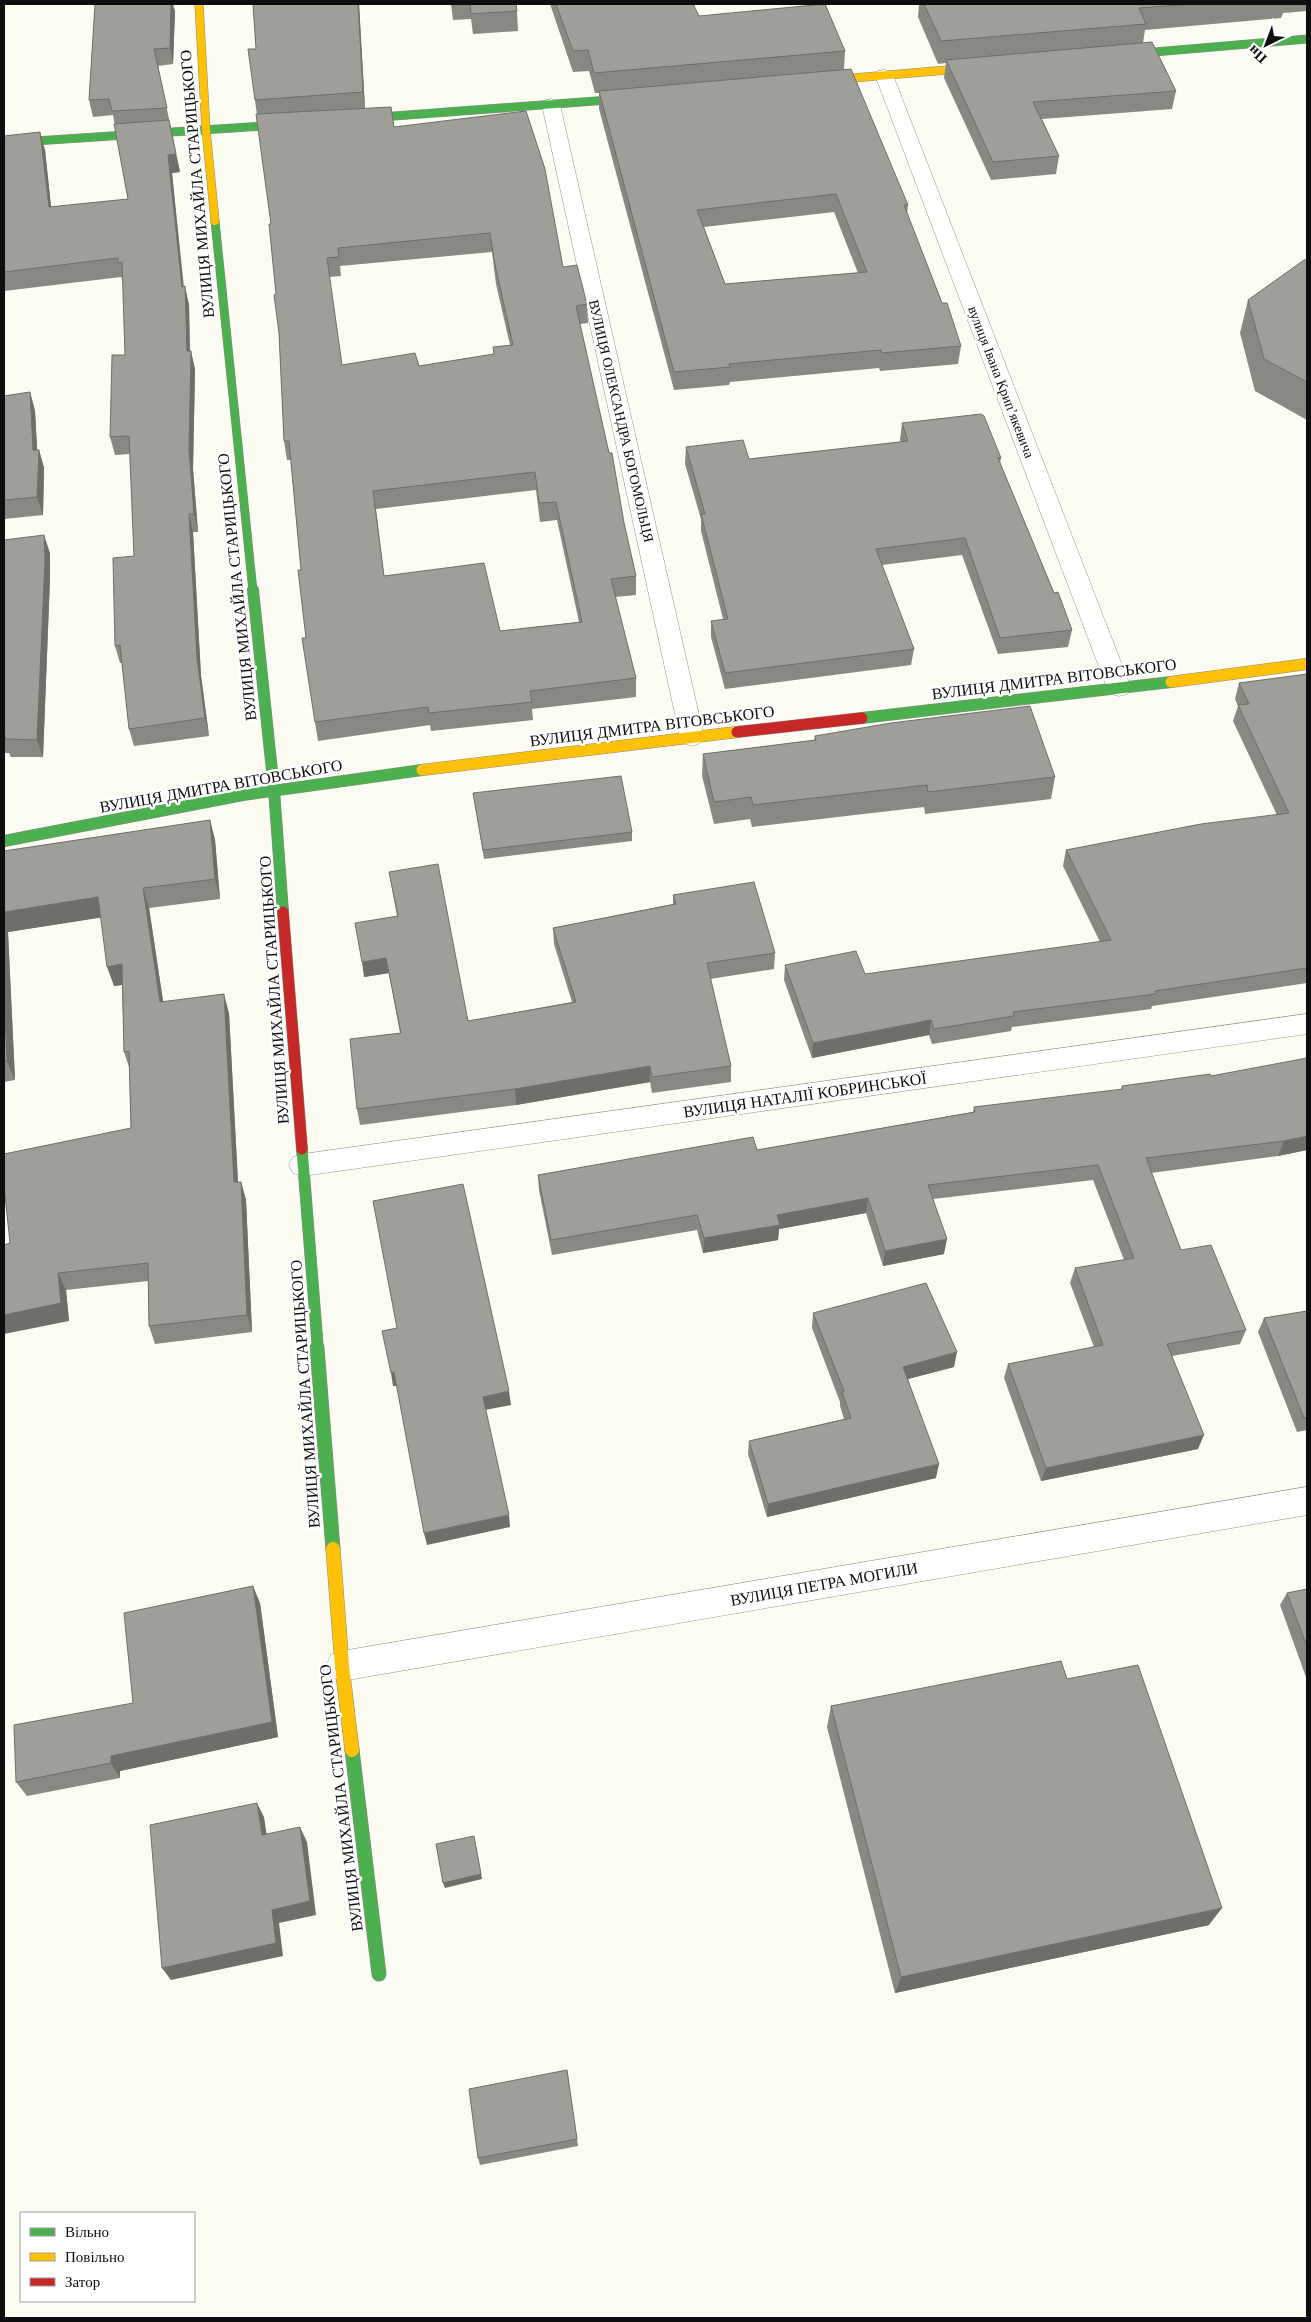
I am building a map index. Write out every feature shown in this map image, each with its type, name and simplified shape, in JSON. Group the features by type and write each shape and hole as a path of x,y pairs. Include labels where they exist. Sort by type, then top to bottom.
{"street":[{"name":"ВУЛИЦЯ МИХАЙЛА СТАРИЦЬКОГО","path":"199,4 206,130 274,790 342,1666 379,1974"},
{"path":"1110,56 1307,39"},
{"path":"805,82 992,66"},
{"name":"вулиця Івана Крипʼякевича","path":"884,75 1119,688"},
{"path":"344,120 649,96"},
{"name":"ВУЛИЦЯ ОЛЕКСАНДРА БОГОМОЛЬЦЯ","path":"551,105 692,737"},
{"path":"4,143 304,123"},
{"name":"ВУЛИЦЯ ДМИТРА ВІТОВСЬКОГО","path":"4,841 274,790 692,737 1119,688 1307,664"},
{"name":"ВУЛИЦЯ НАТАЛІЇ КОБРИНСЬКОЇ","path":"304,1165 1307,1024"},
{"name":"ВУЛИЦЯ ПЕТРА МОГИЛИ","path":"342,1666 1307,1501"}],"building":[{"path":"95,4 171,4 170,48 154,49 167,108 112,111 109,99 89,100"},
{"path":"253,4 358,4 363,92 255,100 248,49 256,49"},
{"path":"470,4 516,4 517,11 471,14"},
{"path":"556,4 693,4 699,16 825,4 845,51 594,73 588,50 573,51"},
{"path":"924,4 1193,4 1139,8 1146,24 941,41"},
{"path":"1152,42 1176,91 1033,102 1059,156 993,162 946,60"},
{"path":"851,69 908,205 904,205 942,303 947,303 961,346 882,353 881,350 729,364 730,367 674,372 599,91","holes":["836,194 867,272 725,284 697,210"]},
{"path":"391,107 394,127 526,111 545,169 563,267 577,265 587,304 576,306 609,453 612,453 624,523 636,576 611,579 636,678 530,691 532,702 429,713 428,707 315,722 302,638 306,638 298,570 301,570 289,441 284,441 279,333 274,295 276,294 269,224 271,224 256,114","holes":["490,233 495,265 513,345 493,347 494,354 419,366 415,353 342,365 327,258 339,257 338,248","535,472 539,503 556,502 582,622 500,631 484,563 384,576 373,491"]},
{"path":"169,120 176,154 168,155 182,287 185,286 187,351 191,351 189,450 194,514 189,514 197,658 205,718 129,729 120,645 115,646 113,558 134,556 129,436 110,437 112,355 125,355 122,262 118,263 118,258 4,272 4,136 40,132 49,207 128,199 114,124"},
{"path":"1304,260 1307,260 1307,382 1264,359 1248,300"},
{"path":"30,392 33,450 39,450 37,497 4,500 4,396"},
{"path":"981,414 984,416 1001,458 998,458 1054,593 1058,592 1072,630 1000,638 965,538 876,549 914,649 725,673 711,621 728,619 701,514 705,514 686,447 743,440 749,459 908,441 902,423"},
{"path":"44,535 45,560 37,740 5,739 4,540"},
{"path":"1307,674 1307,968 1155,991 1156,994 1013,1012 1014,1016 934,1029 931,1020 813,1043 785,965 856,951 865,974 1111,940 1066,850 1201,824 1289,813 1238,705 1249,704 1239,683"},
{"path":"1030,706 1055,777 928,792 927,785 753,805 751,797 714,802 703,754 816,740 815,736 891,723"},
{"path":"621,776 632,832 483,850 473,793"},
{"path":"210,820 215,879 143,888 160,1002 224,994 234,1182 241,1182 247,1315 149,1326 148,1263 58,1273 61,1303 4,1315 4,1245 10,1243 4,1186 4,1154 131,1128 129,1051 124,1052 122,964 107,967 98,897 4,912 4,851"},
{"path":"438,864 468,1021 576,1002 553,928 676,904 673,895 754,882 775,953 707,963 731,1066 652,1077 650,1066 515,1089 357,1109 350,1039 401,1033 386,958 362,962 355,923 398,916 389,872"},
{"path":"4,992 7,1061 4,1061"},
{"path":"1307,1058 1307,1136 1284,1141 1146,1158 1181,1250 1211,1245 1246,1330 1167,1344 1204,1435 1046,1468 1008,1364 1103,1345 1075,1268 1134,1258 1098,1165 928,1185 947,1239 885,1251 868,1198 777,1215 780,1225 704,1238 697,1215 551,1240 538,1175 753,1137 757,1150 975,1112 974,1107 1123,1089 1122,1086 1210,1074 1211,1076"},
{"path":"463,1184 509,1391 483,1397 509,1515 424,1533 394,1372 391,1373 382,1331 397,1328 373,1201"},
{"path":"926,1283 957,1352 903,1367 939,1464 768,1504 749,1441 851,1418 842,1392 844,1391 813,1313"},
{"path":"1307,1311 1307,1418 1304,1418 1264,1318"},
{"path":"253,1586 272,1722 111,1756 111,1763 16,1782 14,1725 133,1703 124,1613"},
{"path":"1307,1589 1307,1647 1287,1593"},
{"path":"1061,1661 1067,1679 1138,1665 1222,1908 901,1977 831,1706"},
{"path":"257,1803 262,1835 300,1827 310,1901 272,1910 276,1943 162,1968 150,1825"},
{"path":"474,1836 481,1874 443,1883 436,1844"},
{"path":"567,2070 577,2139 478,2158 469,2089"}],"traffic: fast":[{"path":"1119,55 1307,39"},
{"path":"354,119 636,98"},
{"path":"4,143 294,124"},
{"path":"215,221 274,790 283,912"},
{"path":"862,718 1171,682"},
{"path":"4,841 243,795 422,770"},
{"path":"302,1149 333,1549"},
{"path":"352,1750 379,1974"}],"traffic: slow":[{"path":"199,4 206,130 215,221"},
{"path":"818,81 982,67"},
{"path":"1171,682 1307,664"},
{"path":"422,770 737,732"},
{"path":"333,1549 342,1666 352,1750"}],"traffic: jam":[{"path":"737,732 862,718"},
{"path":"283,912 302,1149"}]}
